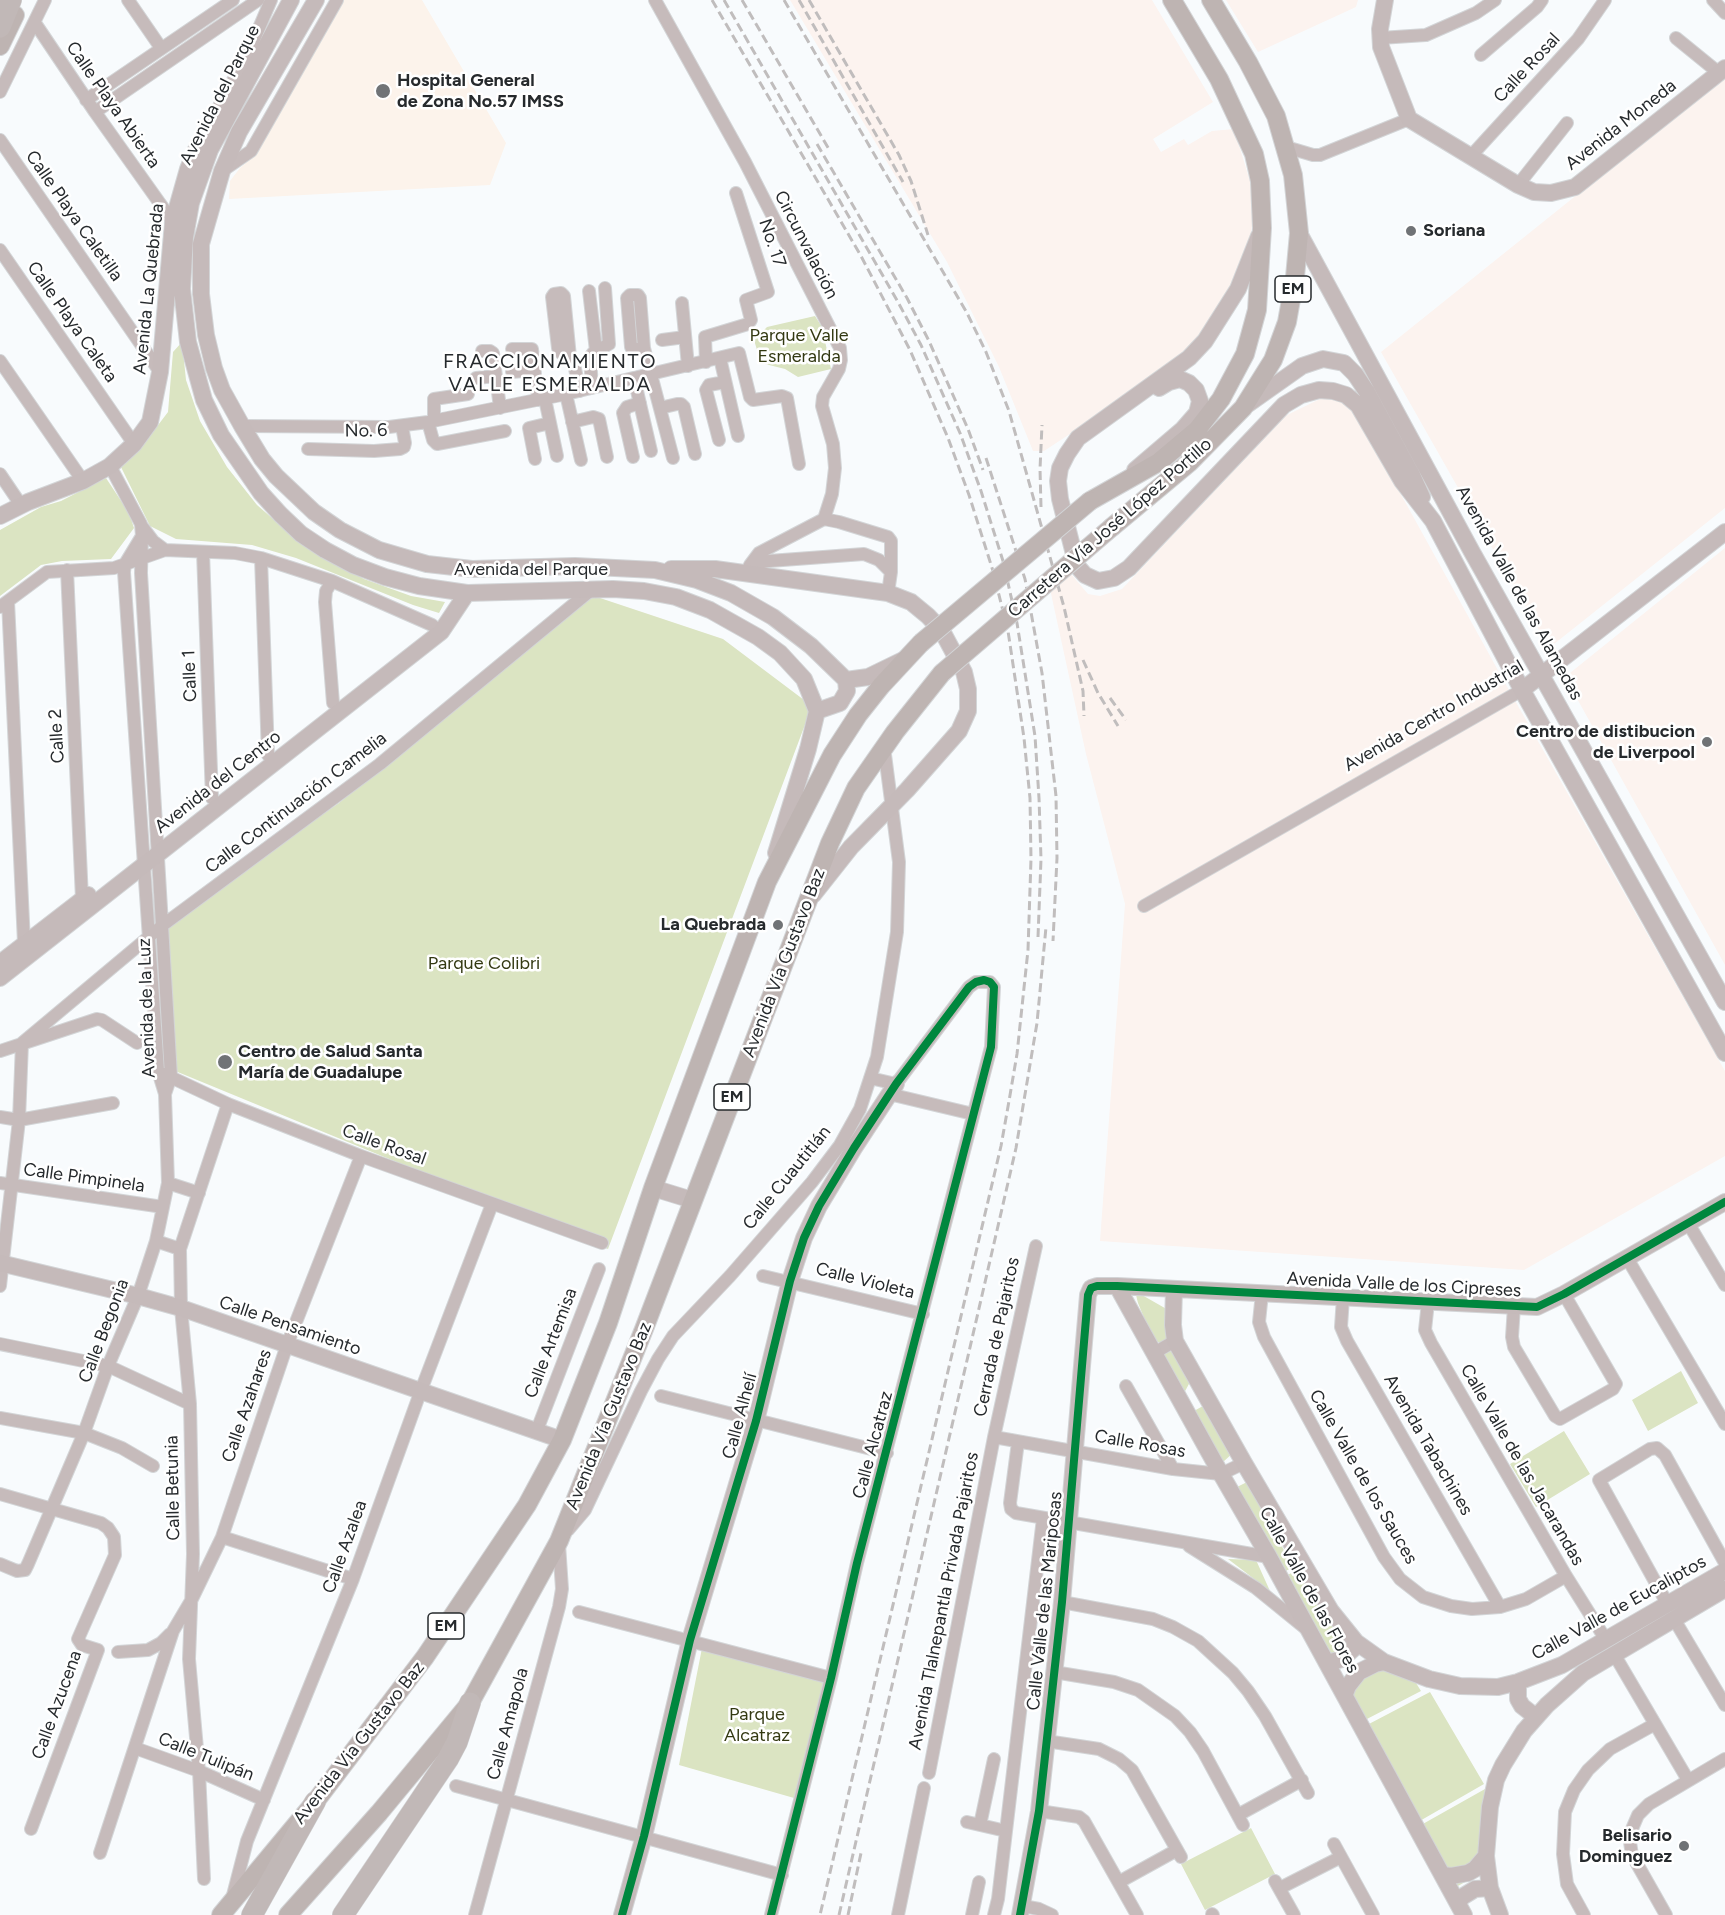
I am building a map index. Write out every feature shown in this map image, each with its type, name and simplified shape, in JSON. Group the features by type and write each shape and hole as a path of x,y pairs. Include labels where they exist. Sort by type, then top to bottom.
{"highway":[{"path":"0,27 11,0"},
{"path":"343,1915 448,1759 457,1742 470,1703"},
{"path":"252,1915 315,1802"}],"main road":[{"path":"0,46 21,0"},
{"name":"Carretera Vía José López Portillo","path":"942,673 1190,462 1243,408 1273,360 1287,322 1295,277 1299,233 1294,184 1276,116 1248,62 1211,0"},
{"name":"Carretera Vía José López Portillo","path":"921,643 1090,501 1159,462 1197,430 1221,399 1245,354 1257,310 1262,228 1260,181 1254,154 1179,2"},
{"name":"Avenida Vía Gustavo Baz","path":"562,1440 608,1323 653,1188 767,882 832,755 858,715 921,643"},
{"name":"Avenida Vía Gustavo Baz","path":"559,1541 644,1329 830,843 856,788 884,747 942,673"},
{"name":"Avenida Via Gustavo Baz","path":"226,1909 315,1802 425,1657 527,1505 562,1440"},
{"name":"EM","path":"288,1915 379,1813 470,1703 559,1541"}],"street":[{"path":"0,92 45,0"},
{"path":"128,0 161,48"},
{"path":"86,100 233,0"},
{"path":"95,112 258,0"},
{"name":"Avenida La Quebrada","path":"0,516 21,505 83,481 110,466 134,444 150,422 160,372 173,222 188,169 204,147 271,0"},
{"name":"Avenida del Parque","path":"291,0 204,147 185,237 182,289 188,342 195,373 204,400 221,435 261,493 301,534 325,550 353,565 419,586 468,594 591,590 644,591 676,597 710,610 758,637 780,653 804,680 817,711"},
{"name":"Avenida del Parque","path":"316,0 239,132 222,171 201,244 201,294 206,335 214,368 222,390 262,459 299,498 340,530 379,550 427,564 472,569 575,566 655,570 697,580 731,593 773,617 805,641 846,680"},
{"name":"Avenida del Parque","path":"222,171 252,151 337,0"},
{"name":"Circunvalación","path":"655,0 745,162 840,348 842,360 823,397 822,406 833,444 835,468 832,494 824,519"},
{"path":"1286,147 1320,156 1409,119 1381,47 1384,0"},
{"path":"1380,38 1426,34 1476,13 1495,0"},
{"path":"1481,55 1537,7 1542,0"},
{"name":"Calle Rosal","path":"1471,156 1578,39 1605,0"},
{"path":"1713,0 1725,13"},
{"name":"Calle Playa Abierta","path":"34,23 86,100 185,237"},
{"path":"1676,38 1722,71"},
{"name":"Avenida Moneda","path":"1409,119 1518,185 1534,192 1551,193 1575,187 1722,71"},
{"path":"1518,185 1567,123"},
{"name":"Calle Playa Caletilla","path":"0,141 160,372"},
{"name":"No. 17","path":"706,362 705,337 748,324 751,320 746,300 768,292 736,193"},
{"path":"1262,228 1238,289 1205,341 1189,358 1078,438 1067,454 1060,468 1058,481 1060,499 1077,566 1085,575 1098,581 1114,578 1129,568 1284,405 1301,394 1318,390 1346,395 1358,405 1402,481 1433,521 1472,552"},
{"name":"Avenida Valle de las Alamedas","path":"1299,233 1472,552 1725,1002"},
{"name":"Calle Playa Caleta","path":"0,250 134,444"},
{"path":"586,390 590,357 609,344 605,288"},
{"path":"590,291 596,351"},
{"path":"682,303 688,366"},
{"path":"662,340 685,338"},
{"path":"644,348 674,458"},
{"path":"512,349 532,349 557,456"},
{"path":"482,351 493,353 500,408"},
{"path":"242,426 402,426 431,422 586,390 739,353 750,397 753,400 782,396 787,398 800,465"},
{"path":"570,357 586,390"},
{"path":"720,358 738,436"},
{"path":"1243,408 1302,366 1323,359 1344,363 1355,374 1412,475 1433,521 1522,690 1725,1053"},
{"path":"0,361 83,481"},
{"path":"512,372 536,370"},
{"path":"476,378 496,376"},
{"path":"634,378 651,451"},
{"path":"1118,408 1133,405 1169,382 1180,379 1189,383 1196,390 1200,401 1197,413 1183,429 1119,483"},
{"path":"719,440 706,390 709,385 725,382"},
{"path":"468,394 434,399 431,422 433,440 437,444 505,431"},
{"path":"566,394 581,460"},
{"path":"633,457 623,413 627,407 640,403"},
{"path":"660,408 677,404 684,407 696,454"},
{"path":"572,422 593,417 599,419 607,457"},
{"path":"535,459 529,428 550,423"},
{"name":"No. 6","path":"308,449 374,451 400,449 405,443 402,426"},
{"name":"Avenida de la Luz","path":"110,466 142,530 150,937 158,1071 165,1094"},
{"path":"0,474 21,505"},
{"path":"748,569 759,553 824,519 888,537 893,546 888,593"},
{"path":"125,564 142,530 165,550"},
{"name":"Avenida Centro Industrial","path":"1144,906 1522,690 1725,532"},
{"path":"24,943 4,604 46,572 105,569 165,550 235,553 261,558 332,581 437,629"},
{"name":"Calle 1","path":"203,552 212,798"},
{"path":"748,569 769,561 864,554 879,560 891,572"},
{"path":"261,558 268,755"},
{"name":"Avenida de la Luz","path":"125,564 150,855 163,925 171,1076 165,1094"},
{"path":"655,570 699,567 748,569 888,593 911,603 928,616 942,631 964,672 968,690 968,711 959,731 907,790 851,847 809,900"},
{"name":"Calle 2","path":"67,570 82,899"},
{"path":"332,581 326,591 325,602 333,703"},
{"name":"Calle Continuación Camelia","path":"22,1043 163,925 380,764 591,590"},
{"name":"Avenida del Centro","path":"0,978 150,855 437,629 468,594"},
{"name":"Avenida del Centro","path":"0,963 82,899 150,855 212,798 333,703 437,629"},
{"path":"767,882 808,749 817,711 840,703 846,691 846,680 868,677 904,660"},
{"name":"Calle Cuautitlán","path":"559,1541 585,1510 641,1391 673,1336 730,1276 812,1182 840,1144 860,1109 877,1057 897,932 899,861 884,747"},
{"name":"Calle Alhelí","path":"622,1915 644,1836 690,1640 756,1421 790,1281 804,1238 819,1206 893,1089 969,987 976,982 990,982"},
{"name":"Calle Alcatraz","path":"771,1915 831,1678 857,1563 991,1047 994,987 990,982"},
{"name":"Calle Continuación Camelia","path":"0,1051 97,1019 137,1043"},
{"path":"0,1286 6,1184 19,1120 22,1043"},
{"name":"Calle Rosal","path":"158,1071 228,1104 361,1156 602,1243"},
{"path":"870,1078 893,1089 972,1114"},
{"name":"Calle Begonia","path":"0,1564 17,1570 25,1570 84,1433 108,1366 138,1296 156,1241 168,1183 165,1094"},
{"path":"0,1117 19,1120 113,1103"},
{"name":"Calle Betunia","path":"204,1879 199,1771 189,1659 192,1599 190,1404 181,1308 180,1249 228,1104"},
{"name":"Calle Azahares","path":"100,1853 173,1631 192,1599 222,1537 287,1345 361,1156"},
{"path":"168,1183 199,1193"},
{"name":"Calle Pimpinela","path":"6,1184 163,1207"},
{"path":"653,1188 692,1200"},
{"name":"Avenida Valle de los Cipreses","path":"1091,1288 1117,1286 1536,1307 1564,1294 1725,1202"},
{"name":"Calle Azalea","path":"226,1909 247,1841 353,1580 420,1393 492,1204"},
{"path":"1688,1223 1725,1285"},
{"path":"156,1241 180,1249"},
{"name":"Cerrada de Pajaritos","path":"994,1437 1036,1246"},
{"path":"1627,1258 1725,1424"},
{"name":"Calle Pensamiento","path":"1,1263 181,1308 420,1393 562,1440"},
{"name":"Calle Artemisa","path":"537,1430 599,1269"},
{"name":"Calle Violeta","path":"763,1276 923,1314"},
{"name":"Calle Valle de las Flores","path":"1117,1286 1345,1694 1461,1909"},
{"name":"Calle Valle de las Mariposas","path":"1022,1911 1039,1811 1062,1602 1088,1295 1091,1288"},
{"name":"Calle Valle de las Flores","path":"1174,1289 1175,1341 1325,1601 1343,1627 1356,1642 1384,1662 1429,1679 1460,1686"},
{"name":"Calle Valle de los Sauces","path":"1262,1293 1260,1322 1264,1337 1384,1557 1400,1579 1423,1597 1451,1606 1472,1609 1500,1607 1526,1599 1566,1576"},
{"path":"1514,1306 1512,1337 1514,1347 1560,1419 1613,1389 1616,1384 1564,1294"},
{"name":"Avenida Tabachines","path":"1343,1297 1341,1327 1347,1341 1500,1607"},
{"name":"Calle Valle de las Jacarandas","path":"1428,1302 1425,1330 1431,1343 1688,1780"},
{"path":"1154,1353 1175,1341"},
{"path":"0,1344 108,1366 190,1404"},
{"path":"1126,1386 1173,1469"},
{"path":"661,1396 887,1453"},
{"path":"0,1418 84,1433 122,1448 153,1466"},
{"name":"Calle Rosas","path":"994,1437 1173,1469 1221,1474"},
{"name":"Avenida Tlalnepantla Privada Pajaritos","path":"929,1773 994,1437"},
{"path":"1018,1442 1010,1503 1011,1509 1016,1513 1269,1557"},
{"path":"1725,1563 1665,1455 1657,1448 1650,1449 1599,1480 1725,1705"},
{"path":"1221,1474 1244,1463"},
{"path":"0,1494 51,1509"},
{"name":"Calle Azucena","path":"31,1829 98,1650 82,1645 78,1639 115,1555 114,1537 108,1528 101,1523 51,1509"},
{"name":"Calle Valle de las Mariposas","path":"994,1915 998,1899 1043,1518"},
{"path":"222,1537 353,1580"},
{"name":"Calle Amapola","path":"475,1915 559,1607 562,1589 559,1541"},
{"path":"1183,1542 1256,1588 1310,1632"},
{"name":"Calle Valle de Eucaliptos","path":"1671,1612 1725,1571"},
{"name":"Calle Valle de Eucaliptos","path":"1460,1686 1498,1687 1541,1675 1610,1647 1671,1612 1725,1589"},
{"path":"1062,1602 1153,1619 1198,1641 1233,1673 1248,1691 1265,1716 1308,1793"},
{"path":"579,1612 831,1678"},
{"name":"Calle Azahares","path":"118,1652 155,1648 173,1631"},
{"path":"1327,1663 1342,1659 1353,1649 1356,1642"},
{"name":"Calle Valle de Eucaliptos","path":"1486,1856 1493,1794 1503,1765 1524,1731 1536,1717 1610,1647"},
{"path":"1345,1694 1359,1672 1366,1667 1384,1662"},
{"path":"1054,1672 1114,1682 1138,1689 1176,1716 1190,1732 1241,1820 1302,1780"},
{"path":"1518,1682 1518,1699 1522,1706 1536,1717"},
{"path":"1584,1915 1567,1884 1563,1854 1565,1812 1574,1790 1588,1770 1610,1749 1655,1724"},
{"path":"1046,1741 1099,1749 1119,1759 1132,1770 1179,1854 1119,1882"},
{"name":"Calle Tulipán","path":"135,1749 199,1771 264,1800"},
{"path":"980,1825 994,1759"},
{"path":"1666,1915 1632,1855 1630,1842 1632,1829 1638,1815 1649,1804 1725,1759"},
{"path":"456,1786 782,1875"},
{"path":"898,1915 924,1788"},
{"path":"1039,1811 1080,1817 1084,1821 1137,1915"},
{"path":"967,1822 1006,1831"},
{"path":"1334,1844 1373,1915"},
{"path":"1443,1875 1468,1873 1486,1856"},
{"path":"1486,1856 1490,1888 1500,1915"},
{"path":"1294,1915 1278,1885 1341,1857"},
{"path":"972,1915 979,1882"},
{"path":"1461,1909 1468,1892 1490,1888"},
{"path":"1022,1911 1039,1909 1052,1915"}],"shaded area":[{"name":"Hospital General de Zona No.57 IMSS","path":"341,0 422,0 506,143 490,185 229,199 230,181 254,156"},
{"path":"790,0 1152,0 1213,102 1153,139 1161,152 1184,139 1188,145 1212,131 1234,129 1253,191 1253,220 1247,259 1201,340 1152,380 1044,451 1033,451 999,367 947,262"},
{"path":"1226,0 1358,0 1356,7 1258,52"},
{"path":"1725,76 1725,508 1549,648 1381,352"},
{"path":"1322,398 1338,399 1356,413 1505,683 1725,1071 1725,1156 1524,1270 1100,1241 1125,904 1086,754 1050,589 1071,574 1088,594 1100,596 1122,589 1285,416"},
{"path":"1725,548 1725,965 1565,677"}],"green space":[{"name":"Parque Valle Esmeralda","path":"815,316 822,327 831,369 798,377 785,369 761,363 754,340 767,327"},
{"path":"182,342 186,380 200,421 227,467 257,505 304,546 364,579 411,596 445,602 439,613 413,605 296,558 252,545 176,539 150,526 120,465 143,445 168,412 173,352"},
{"path":"106,478 129,513 134,528 111,559 62,561 41,565 0,596 0,530 41,507 61,501"},
{"name":"Parque Colibri","path":"588,594 723,639 812,706 608,1249 168,1068 168,921 339,803"},
{"path":"1135,1291 1170,1311 1167,1342 1154,1342"},
{"path":"1175,1349 1190,1382 1183,1395 1163,1355"},
{"path":"1681,1371 1698,1403 1648,1431 1632,1400"},
{"path":"1203,1406 1233,1453 1223,1462 1192,1412"},
{"path":"1564,1431 1590,1474 1536,1507 1510,1464"},
{"path":"1247,1482 1293,1567 1284,1572 1233,1489"},
{"path":"1228,1559 1256,1560 1270,1591"},
{"path":"1296,1571 1349,1642 1329,1656 1285,1576"},
{"name":"Parque Alcatraz","path":"703,1643 757,1665 831,1678 801,1800 679,1765"},
{"path":"1384,1666 1409,1678 1421,1691 1365,1720 1352,1698 1359,1673"},
{"path":"1430,1692 1484,1784 1418,1822 1367,1725"},
{"path":"1485,1789 1478,1875 1456,1887 1421,1825"},
{"path":"1251,1828 1275,1874 1205,1910 1181,1864"}],"railway":[{"path":"712,0 861,256 910,350 948,438 993,571 1008,631 1024,738 1030,798 1031,859 1028,950 1017,1054 1001,1146 820,1915"},
{"path":"724,0 921,345 960,433 981,491 1003,561 1017,623 1035,736 1041,859 1038,937"},
{"path":"742,0 830,151"},
{"path":"784,0 967,313 986,352 1009,411 1064,607 1083,691 1084,716"},
{"path":"799,0 903,182"},
{"path":"809,0 899,155 911,181 928,235"},
{"path":"817,144 907,298 929,341 968,429 983,470"},
{"path":"1041,507 1042,425"},
{"path":"986,458 1025,579 1042,673 1056,796 1057,858 1053,941"},
{"path":"1083,660 1098,693 1118,726"},
{"path":"1110,698 1126,720"},
{"path":"839,1915 1016,1148 1037,1023 1046,927"},
{"path":"848,1915 861,1853"}],"cycle path":[{"path":"622,1915 644,1836 690,1640 756,1421 790,1281 804,1238 819,1206 896,1084 969,987 984,980 990,982 994,987 991,1047 857,1563 831,1678 771,1915"},
{"path":"1020,1915 1039,1811 1062,1602 1088,1295 1091,1288 1117,1286 1537,1307 1564,1294 1725,1202"}],"place":[{"name":"Hospital General de Zona No.57 IMSS","path":"383,91"},
{"name":"Soriana","path":"1411,231"},
{"name":"Centro de distibucion de Liverpool","path":"1707,742"},
{"name":"La Quebrada","path":"778,925"},
{"name":"Centro de Salud Santa María de Guadalupe","path":"225,1062"},
{"name":"Belisario Dominguez","path":"1684,1846"}],"district":[{"name":"FRACCIONAMIENTO VALLE ESMERALDA","path":"550,374"}]}
